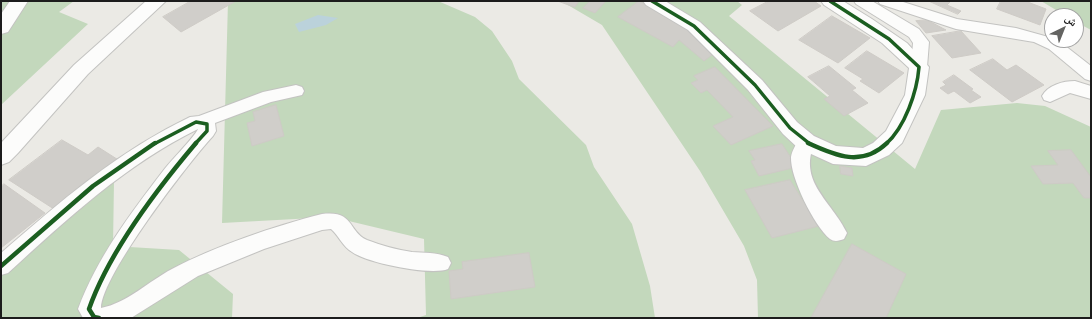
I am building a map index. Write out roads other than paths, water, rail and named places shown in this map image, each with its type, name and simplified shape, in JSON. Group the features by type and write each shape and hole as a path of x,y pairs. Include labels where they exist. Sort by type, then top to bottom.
{"street":[{"path":"1,28 19,1"},
{"path":"1,156 16,144 71,80 119,33 157,1"},
{"path":"652,1 694,26 750,81 768,100 790,128 806,142 833,155 866,158 881,149 894,137 912,101 918,83 921,42 914,33 861,1"},
{"path":"830,1 898,44 909,54 919,67"},
{"path":"885,1 956,24 1016,33 1038,38 1054,45 1091,75"},
{"path":"1050,96 1057,89 1067,86 1078,87 1091,93"},
{"path":"1,266 96,182 142,150 177,131 269,96 296,91"},
{"path":"99,318 94,317 89,309 107,267 172,173 189,151 208,131 206,124 201,122"},
{"path":"806,142 800,156 804,178 820,210 837,233"},
{"path":"104,318 119,314 181,274 290,232 328,221 338,224 354,243 360,247 410,261 441,264"}],"water":[{"path":"318,15 338,18 326,25 299,32 295,24"}]}
